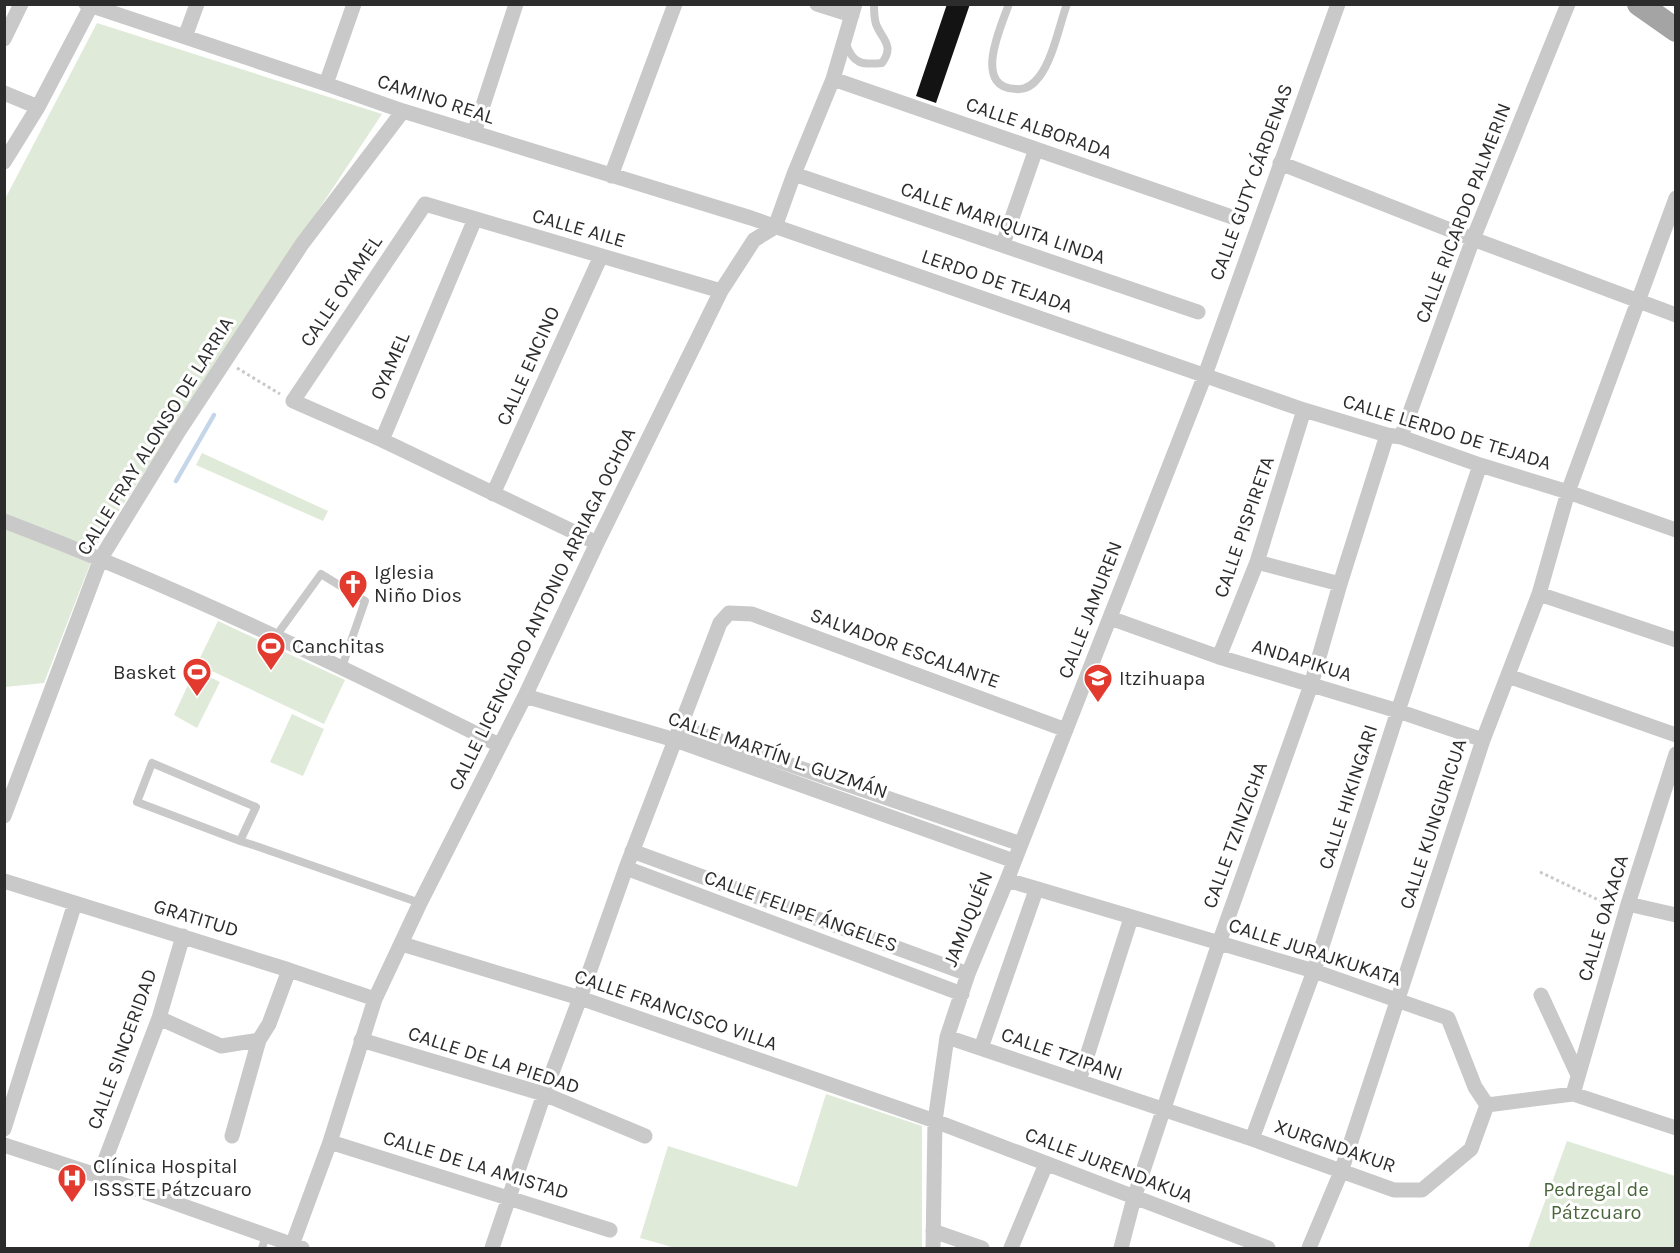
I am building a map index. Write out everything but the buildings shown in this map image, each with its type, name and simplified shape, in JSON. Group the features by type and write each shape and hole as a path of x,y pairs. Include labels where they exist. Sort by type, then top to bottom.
{"main road":[{"path":"1639,4 1676,30"}],"street":[{"path":"4,39 21,4"},
{"path":"185,37 197,4"},
{"path":"326,84 354,4"},
{"path":"474,133 516,4"},
{"path":"611,176 675,4"},
{"path":"775,227 833,79 854,10 817,4"},
{"name":"CALLE GUTY CÁRDENAS","path":"1205,375 1338,4"},
{"name":"CALLE RICARDO PALMERIN","path":"1394,436 1568,4"},
{"path":"4,162 38,107 88,5"},
{"name":"CAMINO REAL","path":"88,5 403,111 775,227"},
{"name":"CALLE ALBORADA","path":"833,79 1232,217"},
{"path":"4,93 38,107"},
{"name":"CALLE FRAY ALONSO DE LARRIA","path":"4,816 101,558 177,434 302,244 403,111"},
{"path":"1003,244 1036,149"},
{"path":"1280,163 1676,315"},
{"name":"CALLE MARIQUITA LINDA","path":"794,174 1198,312"},
{"name":"CALLE KUNGURICUA","path":"1309,1248 1341,1172 1483,740 1539,594 1568,492 1676,198"},
{"name":"CALLE AILE","path":"425,204 721,291"},
{"name":"CALLE OYAMEL","path":"293,401 425,204"},
{"name":"OYAMEL","path":"382,440 475,219"},
{"name":"LERDO DE TEJADA","path":"775,227 1205,375"},
{"name":"CALLE LICENCIADO ANTONIO ARRIAGA OCHOA","path":"295,1248 375,999 420,903 525,696 597,543 721,291 754,240 775,227"},
{"name":"CALLE ENCINO","path":"493,494 601,256"},
{"name":"CALLE LERDO DE TEJADA","path":"1205,375 1304,410 1394,436 1568,492 1676,530"},
{"name":"CALLE JAMUREN","path":"1014,861 1205,375"},
{"path":"293,401 382,440 597,543"},
{"name":"CALLE PISPIRETA","path":"1219,657 1257,562 1304,410"},
{"name":"CALLE TZINZICHA","path":"1121,1248 1134,1197 1219,943 1311,685 1340,584 1394,436"},
{"name":"CALLE HIKINGARI","path":"1252,1139 1314,971 1480,465"},
{"path":"4,521 101,558 276,636 499,746"},
{"path":"1257,562 1340,584"},
{"path":"1539,594 1676,640"},
{"name":"SALVADOR ESCALANTE","path":"678,734 720,622 729,614 752,614 1066,730"},
{"name":"ANDAPIKUA","path":"1110,618 1219,657 1398,711 1483,740"},
{"path":"1508,676 1676,735"},
{"name":"CALLE MARTÍN L. GUZMÁN","path":"525,696 678,734 851,785 1021,844"},
{"path":"492,1248 544,1094 632,851 678,734"},
{"name":"CALLE MARTÍN L. GUZMÁN","path":"678,734 844,801 1014,861"},
{"name":"CALLE OAXACA","path":"1573,1094 1627,909 1676,754"},
{"path":"844,801 851,785"},
{"name":"CALLE FELIPE ÁNGELES","path":"632,851 968,974"},
{"name":"JAMUQUÉN","path":"933,1248 935,1121 947,1037 968,974 1014,861"},
{"name":"CALLE FELIPE ÁNGELES","path":"626,868 962,994"},
{"name":"CALLE JURAJKUKATA","path":"1007,880 1314,971 1449,1018 1475,1087 1487,1105"},
{"name":"GRATITUD","path":"4,881 183,936 375,999"},
{"path":"981,1048 1035,890"},
{"path":"4,1129 75,903"},
{"path":"1627,909 1676,915"},
{"path":"801,934 808,915"},
{"path":"1079,1081 1131,918"},
{"name":"CALLE SINCERIDAD","path":"99,1176 159,1018 183,936"},
{"name":"CALLE FRANCISCO VILLA","path":"402,944 580,998 935,1121"},
{"path":"232,1136 259,1040 269,1024 289,970"},
{"path":"1541,995 1578,1075"},
{"path":"159,1018 221,1046 259,1040"},
{"name":"CALLE TZIPANI","path":"947,1037 1163,1110"},
{"name":"CALLE DE LA PIEDAD","path":"361,1040 544,1094 645,1136"},
{"path":"1487,1105 1573,1094 1676,1128"},
{"name":"XURGNDAKUR","path":"1163,1110 1394,1190 1422,1190 1471,1149 1487,1105"},
{"name":"CALLE JURENDAKUA","path":"935,1121 1268,1248"},
{"name":"CALLE DE LA AMISTAD","path":"330,1142 610,1230"},
{"path":"4,1145 99,1176 264,1242 295,1248"},
{"path":"1011,1248 1046,1164"},
{"path":"933,1231 982,1248"}],"lane":[{"path":"845,40 855,61 870,65 882,63 888,55 888,48 884,35 876,25 874,4"},
{"path":"1009,4 993,50 992,69 996,79 1013,90 1024,89 1039,78 1045,68 1067,4"},
{"path":"276,636 321,574 365,601 342,667"},
{"path":"240,841 256,807 152,763 137,802 240,841 420,903"}],"path":[{"path":"225,361 293,401"},
{"path":"1540,872 1627,909"}],"green space":[{"path":"97,23 382,114 99,541 44,683 5,687 5,199"},
{"path":"202,453 328,511 323,521 196,465"},
{"name":"Canchitas","path":"218,621 345,680 324,724 197,664"},
{"name":"Basket","path":"195,670 220,682 197,728 174,715"},
{"path":"292,714 324,729 303,776 270,762"},
{"path":"826,1094 922,1126 922,1248 675,1248 640,1238 668,1146 797,1187"},
{"name":"Pedregal de Pátzcuaro","path":"1567,1141 1675,1176 1675,1248 1528,1248"}],"waterway":[{"path":"176,481 214,415"}],"place":[{"name":"Iglesia Niño Dios","path":"353,610"},
{"name":"Canchitas","path":"271,672"},
{"name":"Basket","path":"197,698"},
{"name":"Itzihuapa","path":"1098,704"},
{"name":"Clínica Hospital ISSSTE Pátzcuaro","path":"72,1204"}]}
